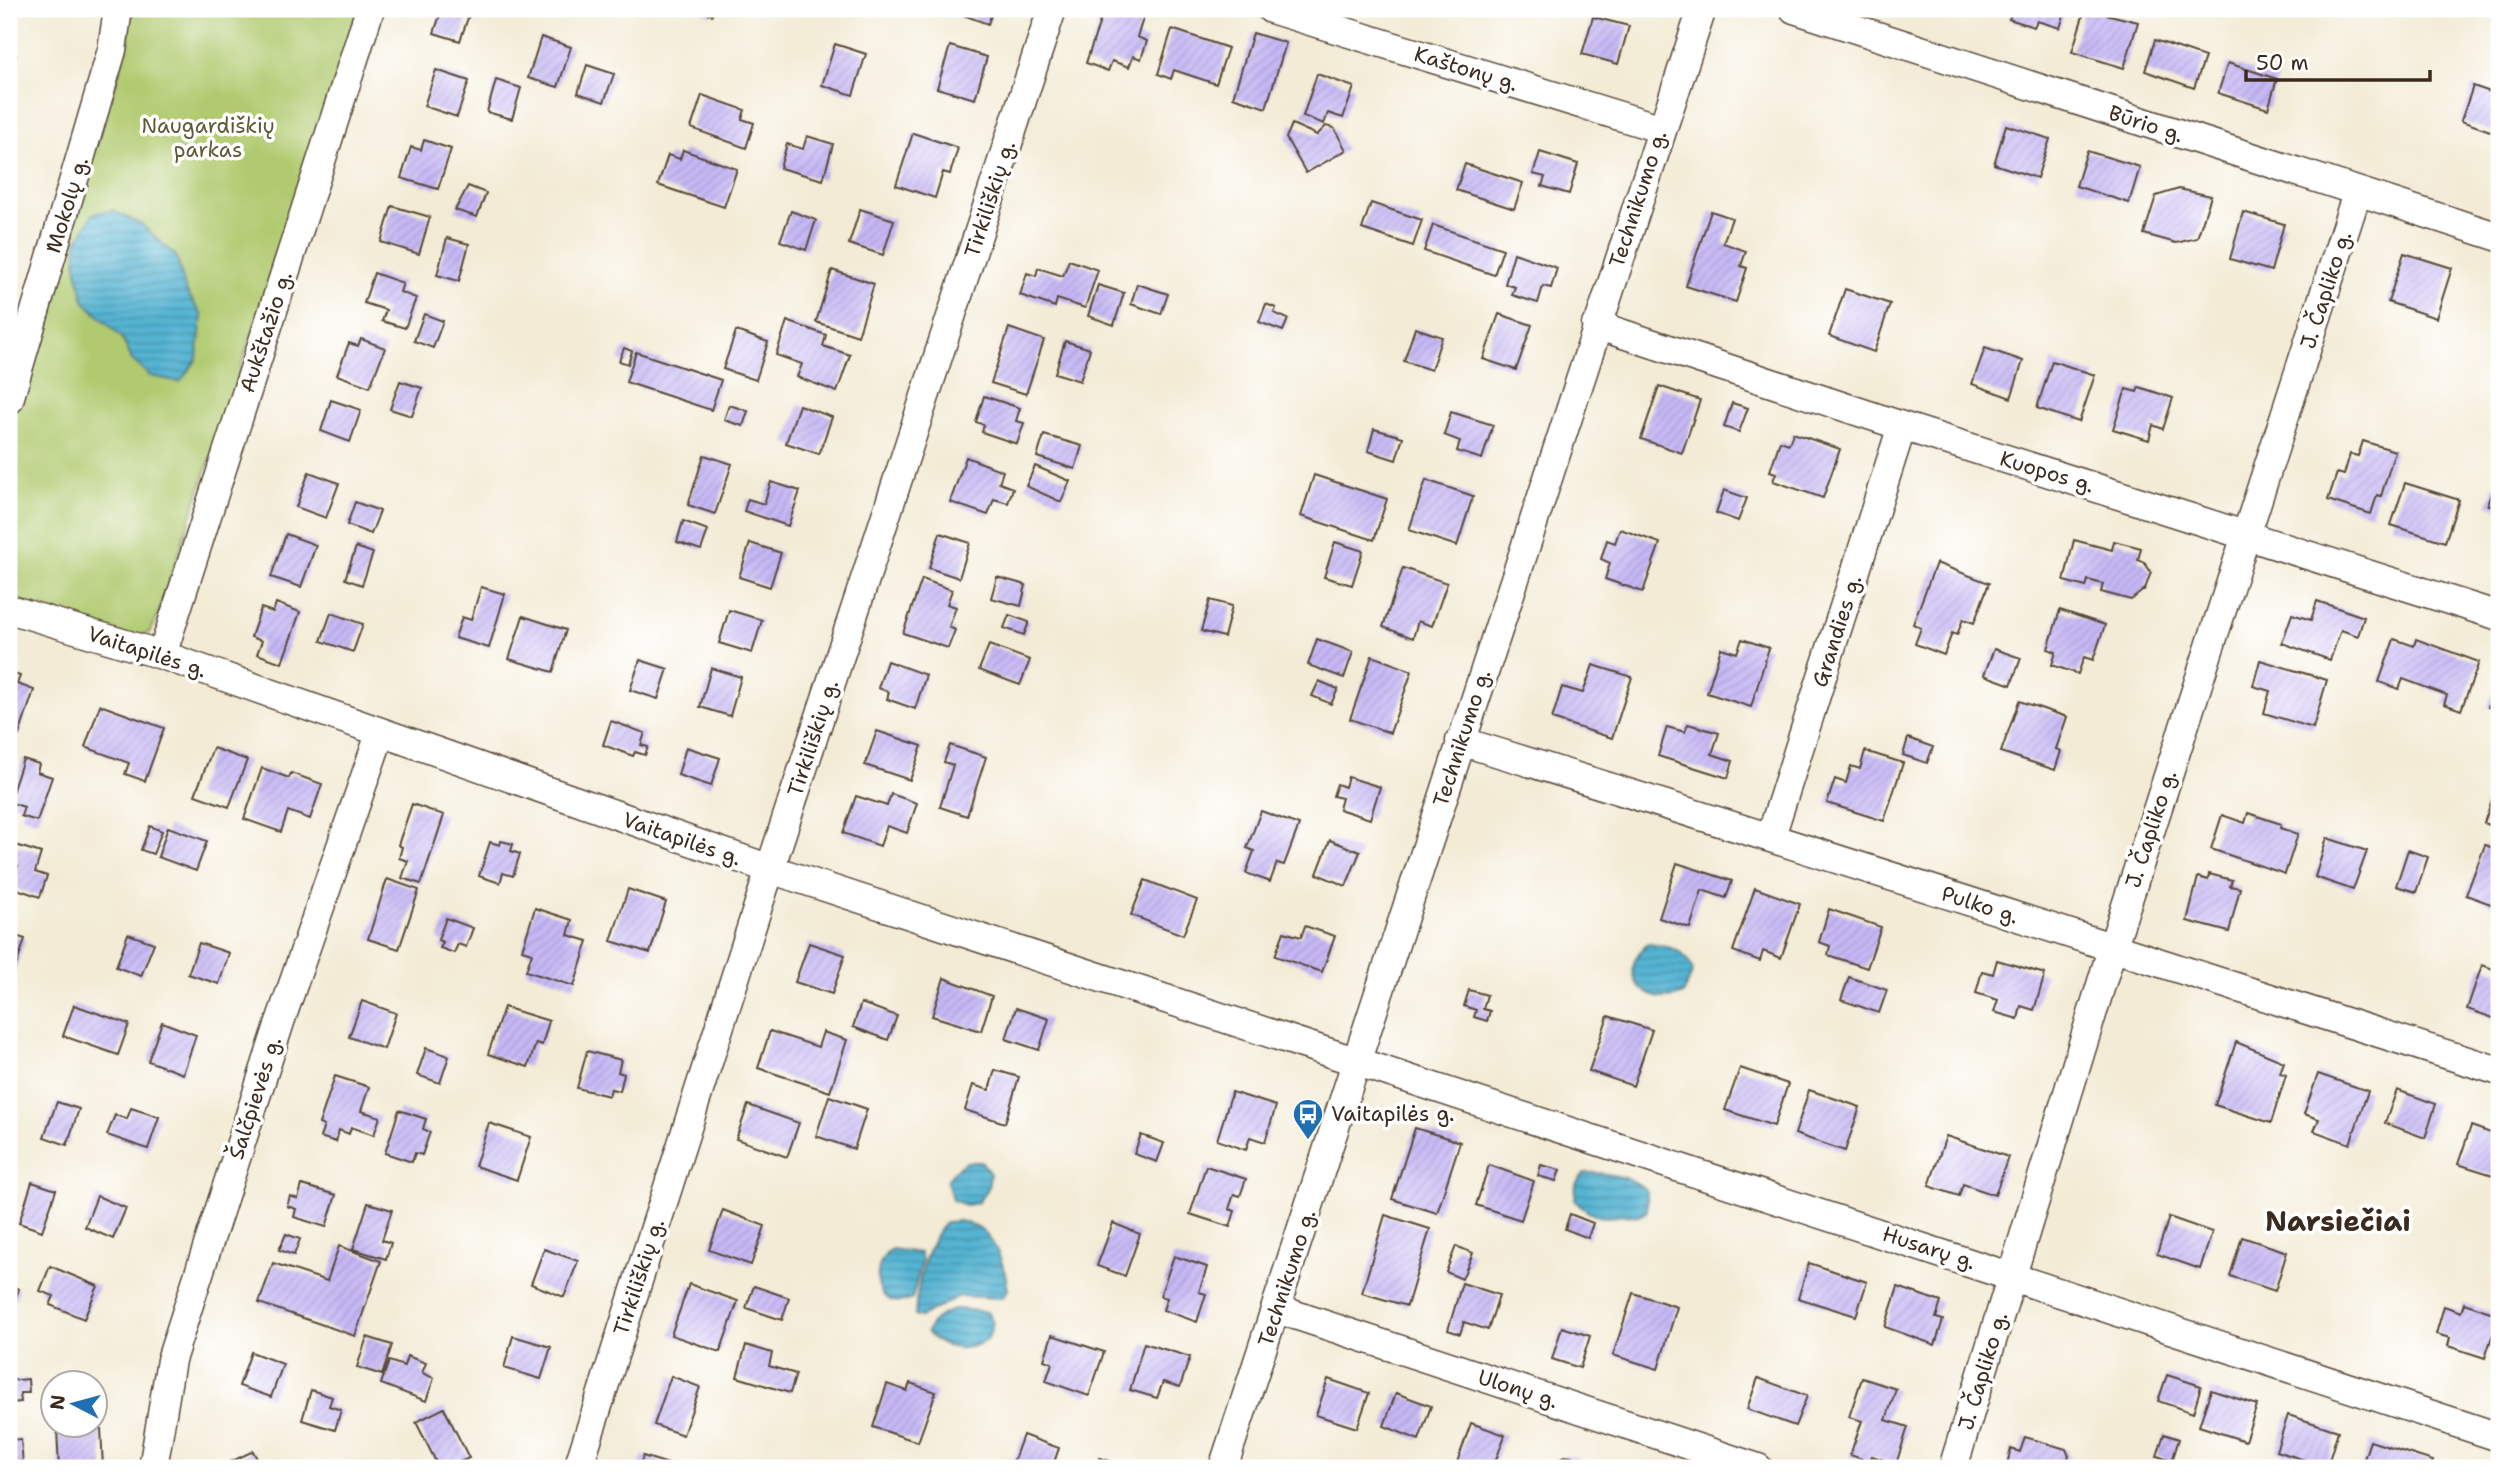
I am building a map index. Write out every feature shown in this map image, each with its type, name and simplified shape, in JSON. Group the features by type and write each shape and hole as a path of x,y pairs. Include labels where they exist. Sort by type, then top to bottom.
{"street":[{"name":"Mokolų g.","path":"9,400 112,50 118,9"},
{"name":"Aukštažio g.","path":"162,655 370,9"},
{"name":"Tirkiliškių g.","path":"578,1468 769,869 1052,9"},
{"name":"Kaštonų g.","path":"1271,9 1662,129"},
{"name":"Technikumo g.","path":"1223,1468 1358,1064 1460,741 1702,9"},
{"name":"Būrio g.","path":"1794,9 2499,237"},
{"name":"J. Čapliko g.","path":"1953,1468 2112,949 2357,192"},
{"name":"Kuopos g.","path":"1596,325 1902,426 2499,616"},
{"name":"Grandies g.","path":"1771,836 1902,426"},
{"name":"Vaitapilės g.","path":"9,609 162,655 769,869 1358,1064"},
{"name":"Šalčpievės g.","path":"153,1468 171,1360 280,1022 380,734"},
{"name":"Pulko g.","path":"1460,741 1771,836 2112,949 2499,1071"},
{"name":"Husarų g.","path":"1358,1064 2012,1275 2499,1437"},
{"name":"Ulonų g.","path":"1277,1309 1758,1468"}],"green space":[{"name":"Naugardiškių parkas","path":"127,9 360,9 158,615 149,633 132,638 9,599 9,425 129,41","holes":["112,210 176,256 186,291 202,316 132,360 77,242 93,215"]}],"water":[{"path":"112,210 142,225 176,256 186,291 202,316 197,359 180,382 150,376 132,360 123,339 84,301 76,266 77,242 93,214"},
{"path":"1648,944 1676,950 1685,958 1693,971 1683,994 1669,998 1656,997 1646,993 1638,985 1634,976 1634,965 1638,954"},
{"path":"966,1162 982,1162 990,1174 988,1189 977,1203 966,1205 952,1200 947,1181 955,1170"},
{"path":"1584,1173 1617,1176 1641,1186 1647,1191 1647,1211 1640,1215 1604,1217 1588,1212 1575,1201 1576,1184"},
{"path":"958,1221 980,1229 988,1237 999,1256 1008,1290 1002,1298 959,1296 921,1317 915,1315 927,1253 946,1222"},
{"path":"891,1249 920,1253 922,1260 912,1299 900,1302 890,1300 883,1295 879,1287 879,1267"},
{"path":"957,1309 987,1312 993,1323 988,1339 972,1346 956,1348 940,1343 927,1332 939,1317"}],"building":[{"path":"442,9 471,9 460,41 434,33"},
{"path":"697,9 715,9 712,15"},
{"path":"965,9 993,9 988,24 963,15"},
{"path":"1104,9 1121,9 1144,16 1137,37 1147,41 1141,59 1133,56 1129,67 1112,61 1108,71 1086,63"},
{"path":"2013,9 2066,9 2060,28 2037,21 2034,27 2009,19"},
{"path":"2085,9 2138,22 2124,68 2072,52"},
{"path":"1593,17 1629,26 1618,64 1582,54"},
{"path":"1172,29 1228,48 1216,84 1174,70 1171,79 1158,74"},
{"path":"1253,33 1286,43 1266,108 1233,97"},
{"path":"541,37 571,47 558,87 528,78"},
{"path":"2155,40 2205,57 2194,88 2145,71"},
{"path":"835,44 866,54 853,95 822,85"},
{"path":"950,46 987,57 975,99 937,88"},
{"path":"9,54 16,55 10,87 9,87"},
{"path":"2228,63 2277,79 2268,109 2218,93"},
{"path":"587,65 614,74 604,102 578,93"},
{"path":"436,70 469,81 457,117 424,106"},
{"path":"1317,74 1354,87 1343,118 1328,113 1324,124 1303,116"},
{"path":"496,80 521,88 512,119 487,112"},
{"path":"2473,86 2499,95 2499,134 2461,121"},
{"path":"702,95 745,110 742,119 754,123 746,148 691,128"},
{"path":"1292,124 1317,135 1326,126 1334,128 1346,150 1306,173 1286,138"},
{"path":"2006,125 2050,139 2037,178 1994,164"},
{"path":"913,133 958,148 950,174 943,172 935,198 896,185"},
{"path":"807,136 833,144 823,180 780,168 787,144 803,149"},
{"path":"424,140 451,149 438,189 401,178 411,147 421,150"},
{"path":"683,150 737,169 724,207 658,185 668,155 680,159"},
{"path":"2087,151 2140,167 2129,203 2076,186"},
{"path":"1540,152 1578,164 1569,194 1542,186 1545,177 1533,174"},
{"path":"1465,164 1523,183 1514,209 1456,190"},
{"path":"468,186 486,193 477,217 455,210"},
{"path":"2179,189 2211,196 2197,238 2176,243 2144,234 2156,196"},
{"path":"1371,203 1422,220 1413,246 1362,229"},
{"path":"392,206 430,217 419,254 381,242"},
{"path":"860,209 894,220 883,255 849,244"},
{"path":"791,211 816,220 806,250 780,241"},
{"path":"1711,211 1732,218 1723,243 1746,251 1741,266 1747,268 1736,302 1686,286"},
{"path":"2243,212 2284,224 2271,271 2230,259"},
{"path":"1433,225 1503,249 1494,275 1424,251"},
{"path":"447,238 469,244 459,281 437,275"},
{"path":"1514,253 1557,268 1551,288 1543,286 1538,303 1512,295 1515,287 1505,284"},
{"path":"2404,253 2452,268 2436,318 2388,302"},
{"path":"1069,260 1098,270 1085,308 1057,299 1055,307 1020,295 1027,273 1036,276 1038,268 1063,276"},
{"path":"832,270 874,284 858,336 816,322"},
{"path":"374,273 403,283 400,292 416,298 405,328 382,321 386,310 364,303"},
{"path":"1137,284 1168,294 1161,314 1131,304"},
{"path":"1098,285 1124,293 1114,325 1088,316"},
{"path":"1845,289 1890,304 1874,352 1829,336"},
{"path":"1266,304 1276,308 1274,313 1288,319 1283,331 1259,322"},
{"path":"424,314 443,321 433,348 414,341"},
{"path":"1499,314 1532,325 1516,370 1483,359"},
{"path":"787,321 826,335 823,346 850,355 837,392 797,377 802,364 776,355"},
{"path":"1009,328 1044,340 1026,394 991,383"},
{"path":"1415,328 1442,337 1431,370 1404,361"},
{"path":"736,331 768,342 756,380 723,369"},
{"path":"361,339 385,348 370,387 337,375 349,343 358,346"},
{"path":"1065,341 1090,349 1080,381 1055,373"},
{"path":"624,348 632,351 628,364 619,361"},
{"path":"1985,348 2023,361 2011,398 1972,384"},
{"path":"636,352 721,380 711,410 626,382"},
{"path":"2052,361 2095,375 2079,422 2037,408"},
{"path":"400,381 422,388 412,416 390,409"},
{"path":"1659,386 1700,400 1682,453 1641,439"},
{"path":"2139,387 2173,398 2163,429 2153,425 2149,440 2113,429 2126,389 2137,392"},
{"path":"984,396 1020,408 1016,421 1024,423 1017,444 982,432 984,425 976,422"},
{"path":"331,400 361,410 350,442 321,431"},
{"path":"1732,403 1748,408 1739,432 1724,427"},
{"path":"729,405 748,411 743,426 724,420"},
{"path":"799,405 832,417 819,454 786,443"},
{"path":"1451,412 1493,425 1482,459 1457,451 1460,441 1444,435"},
{"path":"1374,429 1403,437 1396,460 1368,451"},
{"path":"1793,433 1840,449 1823,498 1773,481 1776,473 1770,471 1780,441 1789,444"},
{"path":"1044,435 1082,446 1075,469 1037,457"},
{"path":"2363,441 2395,451 2381,496 2377,495 2371,514 2328,500 2337,473 2344,475 2350,454 2358,456"},
{"path":"704,455 732,464 715,514 688,505"},
{"path":"966,457 1003,471 999,483 1013,488 1008,503 994,499 988,515 950,502"},
{"path":"1035,466 1070,481 1061,502 1026,486"},
{"path":"309,472 339,483 326,518 296,507"},
{"path":"2499,474 2499,509 2488,505"},
{"path":"1314,475 1387,499 1374,540 1301,516"},
{"path":"1426,480 1473,496 1457,546 1409,530"},
{"path":"771,482 800,491 788,526 744,511 748,499 764,504"},
{"path":"2405,483 2459,500 2445,542 2391,525"},
{"path":"1724,490 1747,498 1738,521 1716,513"},
{"path":"355,502 380,511 371,534 347,525"},
{"path":"683,521 708,530 701,550 677,542"},
{"path":"1620,529 1660,543 1643,592 1605,579 1610,563 1601,559 1607,540 1615,543"},
{"path":"940,533 970,543 959,578 929,568"},
{"path":"286,534 316,545 301,587 271,577"},
{"path":"2074,540 2112,550 2114,541 2141,548 2138,560 2144,562 2151,572 2145,589 2131,600 2101,592 2103,584 2088,580 2086,587 2064,581"},
{"path":"1335,542 1363,551 1352,585 1324,577"},
{"path":"750,543 781,553 770,587 739,577"},
{"path":"356,547 373,553 362,585 345,579"},
{"path":"1936,563 1989,583 1974,623 1963,619 1957,635 1952,633 1944,655 1915,644 1921,628 1913,624"},
{"path":"1403,568 1447,583 1432,626 1418,621 1413,638 1383,627"},
{"path":"997,577 1026,585 1021,606 991,598"},
{"path":"922,579 952,590 947,604 956,607 949,627 955,630 948,648 903,633"},
{"path":"481,587 505,594 489,648 455,638 462,617 471,620"},
{"path":"1210,600 1232,606 1224,637 1201,631"},
{"path":"2317,601 2364,617 2358,636 2341,630 2330,660 2282,643 2292,614 2311,620"},
{"path":"276,603 300,612 282,663 257,654 262,641 251,637 261,608 273,612"},
{"path":"729,610 762,620 752,653 719,643"},
{"path":"2060,610 2105,625 2093,660 2084,657 2078,674 2052,665 2056,652 2048,649"},
{"path":"331,613 363,624 353,652 321,641"},
{"path":"1009,615 1029,622 1024,635 1004,628"},
{"path":"523,616 566,630 553,672 509,659"},
{"path":"1317,639 1353,652 1344,678 1308,665"},
{"path":"1742,639 1769,648 1751,707 1707,693 1721,648 1737,653"},
{"path":"2394,639 2414,646 2416,639 2479,662 2461,710 2444,704 2447,695 2403,679 2399,689 2379,682"},
{"path":"989,645 1030,660 1020,685 979,670"},
{"path":"1994,649 2021,658 2011,685 1984,675"},
{"path":"1372,656 1412,671 1390,733 1350,719"},
{"path":"640,660 668,669 658,699 630,690"},
{"path":"2260,660 2327,680 2313,728 2264,713 2270,691 2253,686"},
{"path":"887,661 926,675 915,709 887,699 889,692 878,688"},
{"path":"1593,665 1632,677 1612,738 1552,719 1562,687 1583,693"},
{"path":"711,668 741,677 730,716 700,707"},
{"path":"9,672 20,676 17,684 34,690 19,735 9,732"},
{"path":"2499,674 2499,710 2488,707"},
{"path":"1319,681 1338,689 1331,704 1312,696"},
{"path":"2019,701 2067,717 2056,749 2061,751 2055,770 2001,752"},
{"path":"100,705 164,728 145,781 125,774 129,763 85,747"},
{"path":"611,721 645,733 641,745 648,747 645,755 635,752 633,756 603,745"},
{"path":"1688,724 1719,733 1712,754 1733,761 1728,778 1658,756 1667,727 1685,732"},
{"path":"877,731 922,746 910,780 865,765"},
{"path":"1908,738 1933,747 1927,763 1903,755"},
{"path":"950,745 986,757 967,816 940,807 953,765 944,762"},
{"path":"686,747 720,758 711,786 678,775"},
{"path":"213,748 247,760 229,807 195,795"},
{"path":"1865,751 1903,763 1884,821 1827,803 1835,779 1846,783 1851,766 1860,769"},
{"path":"23,759 39,764 37,772 52,777 37,821 21,816 24,807 9,802"},
{"path":"262,768 289,778 291,773 322,784 310,819 288,811 281,832 244,819"},
{"path":"1348,777 1380,787 1370,819 1339,809 1342,798 1333,796 1337,784 1345,787"},
{"path":"2499,779 2499,829 2484,823"},
{"path":"891,794 917,803 907,833 887,826 880,846 843,833 856,796 887,806"},
{"path":"412,804 444,815 421,884 402,878 408,861 399,858 402,847 398,845"},
{"path":"1261,811 1299,825 1284,865 1277,863 1270,882 1246,873 1254,851 1247,848"},
{"path":"2248,813 2281,824 2280,828 2298,834 2285,874 2211,849 2222,815 2245,823"},
{"path":"150,826 162,831 153,854 141,850"},
{"path":"168,827 207,841 196,871 158,857"},
{"path":"2327,838 2367,851 2353,890 2315,877"},
{"path":"1330,840 1360,852 1346,886 1317,874"},
{"path":"501,841 513,844 511,851 520,854 513,876 503,873 500,883 479,876 490,842 500,845"},
{"path":"9,843 41,853 35,872 47,876 40,897 11,887 18,866 9,863"},
{"path":"2485,845 2499,850 2499,907 2466,895"},
{"path":"2408,850 2428,857 2416,892 2396,886"},
{"path":"1677,863 1732,881 1726,898 1702,890 1690,928 1659,918"},
{"path":"2209,874 2232,880 2230,886 2240,888 2229,932 2187,921 2198,877 2208,880"},
{"path":"387,879 419,890 399,949 368,939"},
{"path":"1145,880 1197,900 1183,935 1131,915"},
{"path":"1755,888 1800,904 1781,958 1763,951 1760,961 1733,951"},
{"path":"628,889 666,902 650,953 611,941"},
{"path":"535,908 572,920 568,935 588,941 574,986 526,971 532,953 522,950"},
{"path":"1829,909 1881,927 1867,968 1828,955 1830,946 1819,942"},
{"path":"446,918 473,928 466,947 458,944 454,953 440,948 443,942 438,940"},
{"path":"1305,926 1335,936 1322,972 1275,956 1284,932 1301,937"},
{"path":"9,934 25,939 14,973 9,971"},
{"path":"128,934 154,943 141,976 116,967"},
{"path":"199,943 229,953 219,984 188,974"},
{"path":"809,943 845,955 832,994 795,982"},
{"path":"1997,960 2045,974 2034,1010 2021,1006 2018,1019 1994,1012 1998,1000 1976,993 1982,971 1993,974"},
{"path":"2482,965 2499,971 2499,1020 2467,1009"},
{"path":"1849,977 1887,990 1879,1013 1841,1000"},
{"path":"944,978 992,996 981,1031 932,1016"},
{"path":"1469,990 1487,995 1483,1009 1490,1011 1487,1021 1474,1017 1476,1010 1464,1006"},
{"path":"362,1001 396,1013 384,1049 349,1037"},
{"path":"861,1003 897,1016 888,1040 853,1027"},
{"path":"74,1005 129,1024 118,1055 63,1036"},
{"path":"504,1007 549,1021 542,1045 536,1043 528,1067 488,1054"},
{"path":"1016,1008 1049,1019 1039,1050 1006,1039"},
{"path":"1608,1016 1652,1030 1633,1086 1589,1071"},
{"path":"162,1022 196,1035 183,1074 148,1061"},
{"path":"770,1031 818,1047 823,1032 847,1040 830,1092 758,1068"},
{"path":"2236,1042 2284,1062 2280,1073 2286,1075 2271,1123 2215,1105"},
{"path":"426,1048 449,1056 440,1083 417,1075"},
{"path":"587,1051 621,1060 618,1072 624,1074 620,1091 611,1089 609,1096 577,1088"},
{"path":"1740,1068 1788,1084 1774,1126 1725,1110"},
{"path":"995,1070 1019,1077 1005,1123 965,1110 973,1085 989,1090"},
{"path":"2318,1074 2368,1091 2350,1144 2314,1131 2319,1119 2304,1114"},
{"path":"335,1076 369,1087 361,1111 380,1117 374,1135 351,1127 349,1134 339,1130 336,1142 320,1137 324,1126 319,1124"},
{"path":"1809,1090 1860,1107 1845,1151 1795,1134"},
{"path":"2397,1090 2436,1104 2425,1138 2385,1123"},
{"path":"1232,1092 1276,1106 1265,1142 1250,1137 1246,1150 1217,1140"},
{"path":"829,1096 867,1109 854,1149 816,1136"},
{"path":"57,1102 79,1109 67,1145 44,1137"},
{"path":"748,1105 799,1123 787,1157 736,1139"},
{"path":"131,1108 159,1117 148,1149 107,1135 115,1115 127,1119"},
{"path":"399,1110 426,1119 423,1129 430,1132 422,1155 415,1153 412,1162 385,1153"},
{"path":"489,1123 531,1137 517,1180 475,1166"},
{"path":"2471,1126 2499,1136 2499,1177 2458,1164"},
{"path":"1415,1128 1460,1142 1437,1213 1392,1199"},
{"path":"1141,1135 1164,1143 1157,1162 1134,1154"},
{"path":"1946,1136 2008,1157 1995,1195 1963,1184 1959,1196 1929,1186"},
{"path":"1489,1165 1534,1181 1521,1220 1476,1205"},
{"path":"1541,1165 1560,1170 1556,1181 1538,1176"},
{"path":"1206,1166 1246,1179 1240,1196 1234,1194 1229,1209 1235,1211 1230,1227 1190,1214"},
{"path":"32,1182 56,1190 42,1231 19,1223"},
{"path":"302,1185 336,1195 326,1227 294,1217 296,1209 287,1206 290,1196 298,1199"},
{"path":"97,1196 126,1208 113,1239 85,1227"},
{"path":"368,1203 392,1210 382,1240 391,1243 386,1259 353,1249"},
{"path":"723,1210 765,1226 751,1265 709,1250"},
{"path":"1570,1214 1593,1223 1588,1238 1565,1229"},
{"path":"1385,1215 1430,1229 1407,1306 1362,1293"},
{"path":"2169,1217 2212,1232 2200,1269 2157,1254"},
{"path":"1113,1223 1140,1234 1125,1276 1097,1266"},
{"path":"286,1234 300,1239 294,1255 279,1250"},
{"path":"2242,1237 2287,1252 2275,1291 2230,1276"},
{"path":"339,1246 381,1261 355,1336 259,1303 273,1263 327,1281"},
{"path":"1456,1246 1473,1253 1462,1279 1446,1272"},
{"path":"544,1249 578,1261 564,1297 531,1284"},
{"path":"1174,1256 1207,1267 1199,1292 1206,1294 1197,1322 1163,1310 1167,1298 1160,1296"},
{"path":"1809,1263 1867,1282 1856,1316 1798,1298"},
{"path":"50,1266 98,1286 84,1319 50,1305 54,1296 40,1291"},
{"path":"1462,1283 1499,1295 1488,1330 1464,1322 1460,1334 1448,1330"},
{"path":"689,1284 738,1301 720,1352 671,1335"},
{"path":"9,1286 19,1289 9,1316"},
{"path":"754,1286 789,1298 782,1320 746,1308"},
{"path":"1898,1287 1941,1302 1936,1318 1943,1320 1935,1345 1885,1327"},
{"path":"1633,1293 1677,1307 1658,1369 1613,1355"},
{"path":"2464,1303 2499,1315 2485,1358 2448,1346 2450,1338 2436,1334 2444,1306 2461,1312"},
{"path":"1562,1327 1590,1336 1580,1368 1552,1359"},
{"path":"1052,1335 1104,1352 1089,1396 1046,1381 1052,1363 1044,1360"},
{"path":"513,1336 551,1347 541,1379 504,1368"},
{"path":"367,1337 392,1345 382,1375 357,1367"},
{"path":"1144,1343 1190,1357 1180,1387 1163,1382 1157,1398 1130,1390"},
{"path":"746,1345 772,1353 769,1366 796,1374 790,1393 737,1377"},
{"path":"251,1352 283,1364 271,1397 239,1386"},
{"path":"407,1356 426,1363 422,1373 434,1378 426,1401 381,1384 389,1361 404,1366"},
{"path":"2167,1375 2201,1386 2193,1413 2158,1401"},
{"path":"671,1376 700,1387 683,1435 654,1425"},
{"path":"1758,1378 1807,1396 1795,1426 1747,1409"},
{"path":"1862,1378 1896,1389 1886,1420 1908,1427 1896,1464 1872,1456 1870,1462 1850,1455 1862,1421 1849,1417"},
{"path":"28,1379 29,1393 20,1393 21,1402 9,1403 9,1381"},
{"path":"1328,1379 1369,1393 1357,1428 1316,1415"},
{"path":"910,1383 936,1392 918,1442 873,1427 887,1384 907,1391"},
{"path":"311,1390 332,1397 329,1406 341,1410 335,1430 302,1420"},
{"path":"2211,1390 2257,1405 2245,1441 2199,1426"},
{"path":"1396,1393 1431,1406 1419,1440 1384,1426"},
{"path":"444,1408 469,1458 447,1468 439,1468 416,1422"},
{"path":"2288,1415 2338,1431 2327,1467 2276,1451"},
{"path":"1471,1423 1505,1435 1493,1468 1455,1468"},
{"path":"2164,1434 2179,1439 2172,1461 2157,1456"},
{"path":"1023,1435 1059,1448 1052,1468 1011,1468"},
{"path":"2025,1437 2066,1449 2069,1456 2064,1468 2006,1468 2011,1449 2020,1452"},
{"path":"57,1438 102,1438 103,1468 59,1468"},
{"path":"21,1439 23,1466 9,1468 9,1440"},
{"path":"2370,1441 2433,1461 2430,1468 2361,1468"},
{"path":"253,1451 261,1467 218,1468"},
{"path":"643,1456 671,1465 670,1468 639,1468"},
{"path":"1564,1456 1578,1458 1581,1465 1579,1468 1562,1468 1558,1462"},
{"path":"1100,1458 1129,1468 1097,1468"}],"place":[{"name":"Vaitapilės g.","path":"1308,1141"}],"district":[{"name":"Narsiečiai","path":"2338,1221"}]}
